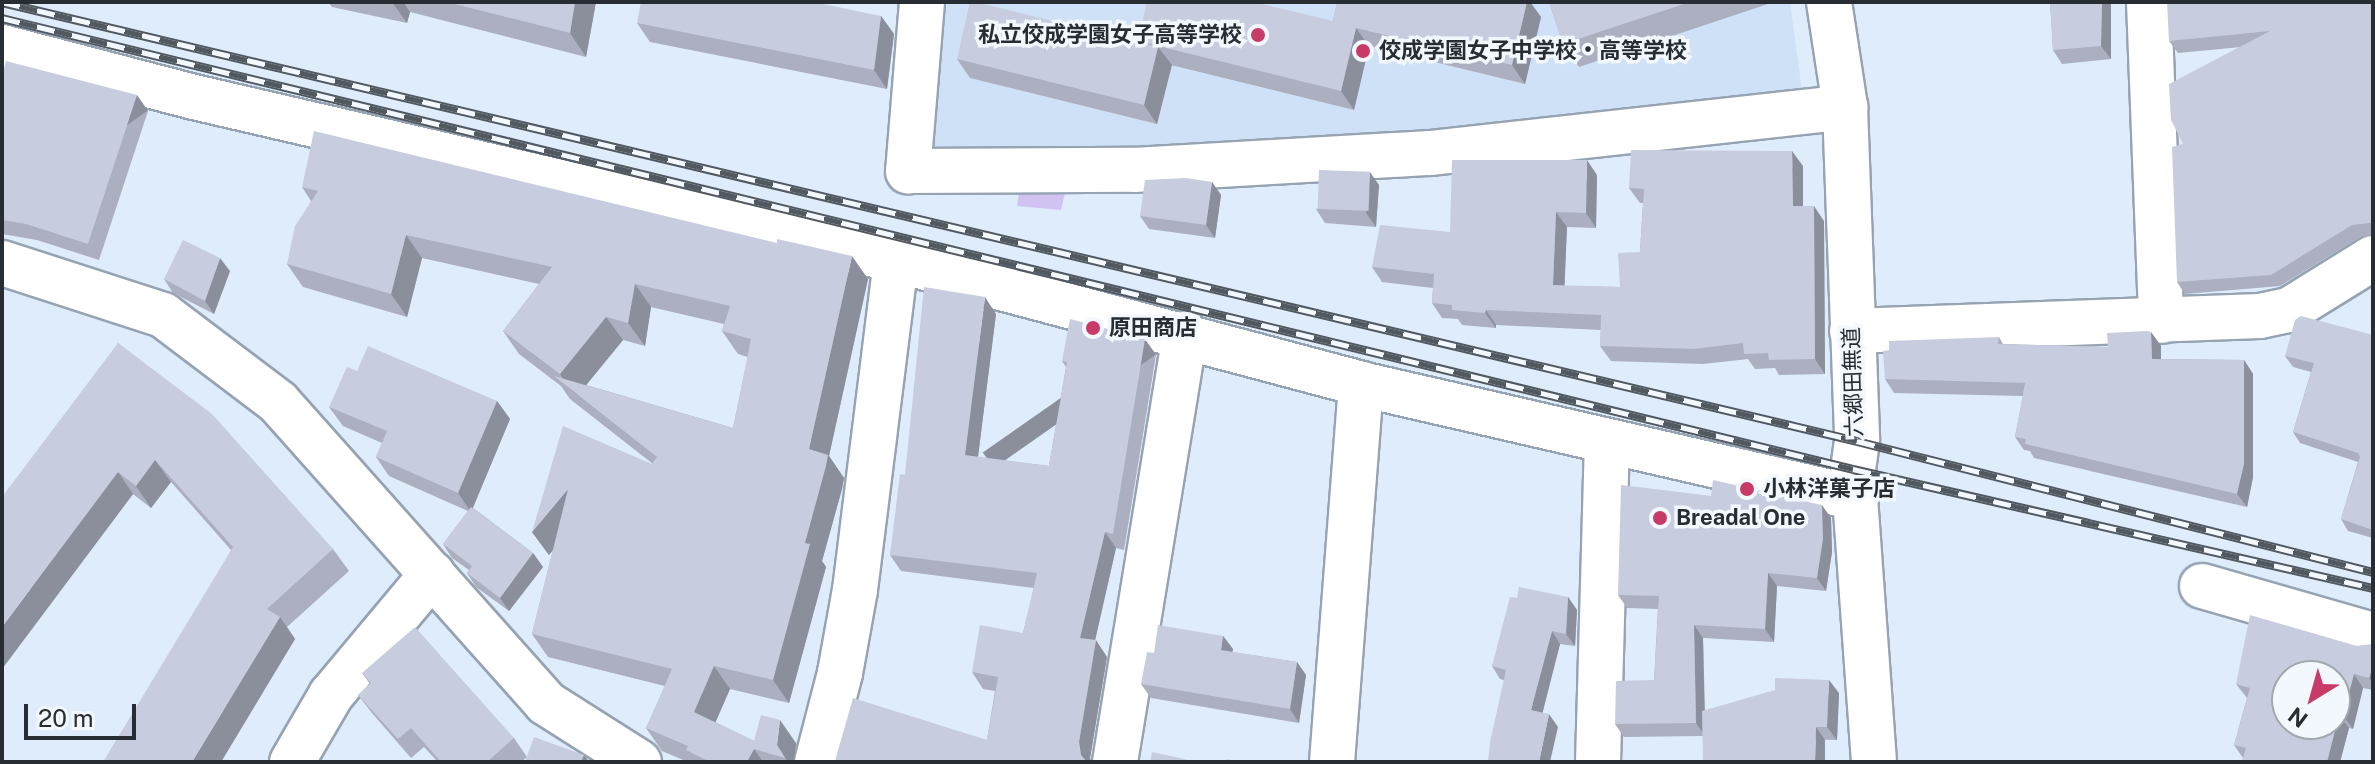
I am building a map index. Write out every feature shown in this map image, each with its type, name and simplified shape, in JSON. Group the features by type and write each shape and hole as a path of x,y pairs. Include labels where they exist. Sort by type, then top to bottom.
{"street":[{"path":"922,2 908,171 1134,170 1431,153 1845,107"},
{"name":"六郷田無道","path":"1829,2 1845,107 1856,498 1874,762"},
{"path":"2149,2 2161,321"},
{"path":"2,47 194,97 896,260 1185,334 1361,384 1856,498"},
{"path":"1852,331 2260,316 2289,310 2373,258"},
{"path":"817,762 840,673 855,590 896,260"},
{"path":"2,263 163,315 278,402 546,703 639,762"},
{"path":"1115,762 1185,334"},
{"path":"1332,762 1361,384"},
{"path":"1598,762 1607,441"},
{"path":"292,762 331,695 432,574"},
{"path":"2202,586 2373,635"}],"shaded area":[{"name":"佼成学園女子中学校・高等学校","path":"934,2 1790,2 1803,99 1441,140 1134,155 921,151"},
{"path":"1068,180 1061,210 1017,206 1021,181"}],"building":[{"path":"447,2 575,2 570,33"},
{"path":"641,2 813,2 881,16 874,70 637,23"},
{"path":"970,2 1158,47 1144,105 957,59"},
{"path":"1147,2 1253,2 1333,21 1337,2 1527,2 1512,65 1356,28 1341,91 1138,41"},
{"path":"1549,2 1690,2 1563,44"},
{"path":"2050,2 2102,2 2101,46 2053,50"},
{"path":"2167,2 2373,2 2373,220 2370,223 2352,225 2271,275 2177,282 2172,147 2183,144 2171,120 2169,84 2270,31 2169,41"},
{"path":"6,61 137,95 88,244 26,224 2,220 2,77"},
{"path":"314,131 777,243 777,239 852,256 809,449 828,455 826,466 805,543 810,544 773,680 714,666 694,712 754,741 761,715 780,720 777,745 785,758 754,749 747,762 710,762 686,750 688,746 646,728 672,669 532,634 568,489 532,532 563,426 652,464 657,457 554,376 733,428 751,339 722,331 730,306 635,284 628,323 606,317 560,374 503,331 552,267 406,235 391,294 287,264 295,226 318,191 302,187"},
{"path":"1631,150 1792,151 1793,206 1814,206 1815,359 1769,360 1768,353 1744,354 1743,343 1693,349 1600,346 1601,315 1452,310 1452,305 1432,303 1434,274 1372,267 1380,225 1450,232 1452,160 1587,160 1586,213 1556,212 1553,285 1620,287 1618,253 1640,252 1644,189 1629,188"},
{"path":"1319,170 1370,172 1369,211 1318,209"},
{"path":"1186,178 1212,182 1206,225 1140,216 1145,180"},
{"path":"183,240 220,258 205,301 164,279"},
{"path":"924,287 985,297 965,455 1049,466 1067,362 1062,361 1070,319 1145,339 1113,534 1105,532 1080,638 1096,640 1079,742 1081,755 1087,762 835,761 853,698 987,740 998,677 972,672 980,625 1023,633 1037,573 890,555 900,474 905,475"},
{"path":"2301,316 2373,335 2373,530 2341,519 2360,457 2358,453 2293,432 2314,363 2285,356 2295,320"},
{"path":"2151,332 2152,359 2244,360 2244,464 2237,494 2025,444 2026,439 2015,437 2025,383 1885,379 1883,351 1889,350 1889,341 1999,337 1998,344 2108,347 2107,333"},
{"path":"118,343 212,414 333,549 267,609 280,617 192,762 103,762 233,547 155,460 136,486 118,472 2,627 2,497"},
{"path":"368,346 497,401 458,493 376,457 387,431 329,407 347,367 357,371"},
{"path":"1713,480 1762,491 1762,496 1781,496 1822,505 1823,539 1817,578 1768,573 1765,629 1694,625 1696,723 1615,724 1616,681 1654,680 1659,596 1618,595 1621,485 1711,496"},
{"path":"471,507 533,553 500,598 467,573 472,566 443,544"},
{"path":"1519,587 1568,597 1566,634 1552,631 1531,710 1549,714 1539,762 1488,762 1506,670 1492,666 1510,597 1517,598"},
{"path":"2250,615 2357,646 2372,644 2373,667 2369,678 2354,674 2351,685 2351,660 2271,660 2271,740 2333,740 2327,762 2242,762 2246,748 2234,745 2250,688 2236,684"},
{"path":"1158,625 1223,636 1221,650 1297,662 1290,709 1141,684 1147,652 1154,653"},
{"path":"415,627 514,738 487,762 441,762 411,728 398,739 358,695 371,683 362,673"},
{"path":"1775,678 1829,680 1827,727 1816,727 1815,762 1703,762 1702,711 1775,690"},
{"path":"534,737 584,755 581,762 525,762"},
{"path":"1152,752 1198,762 1150,762"}],"railway":[{"path":"2,2 1857,441 2373,572"},
{"path":"2,18 1853,469 2373,588"}],"place":[{"name":"私立佼成学園女子高等学校","path":"1258,35"},
{"name":"佼成学園女子中学校・高等学校","path":"1363,51"},
{"name":"原田商店","path":"1093,328"},
{"name":"小林洋菓子店","path":"1747,489"},
{"name":"Breadal One","path":"1660,518"}]}
